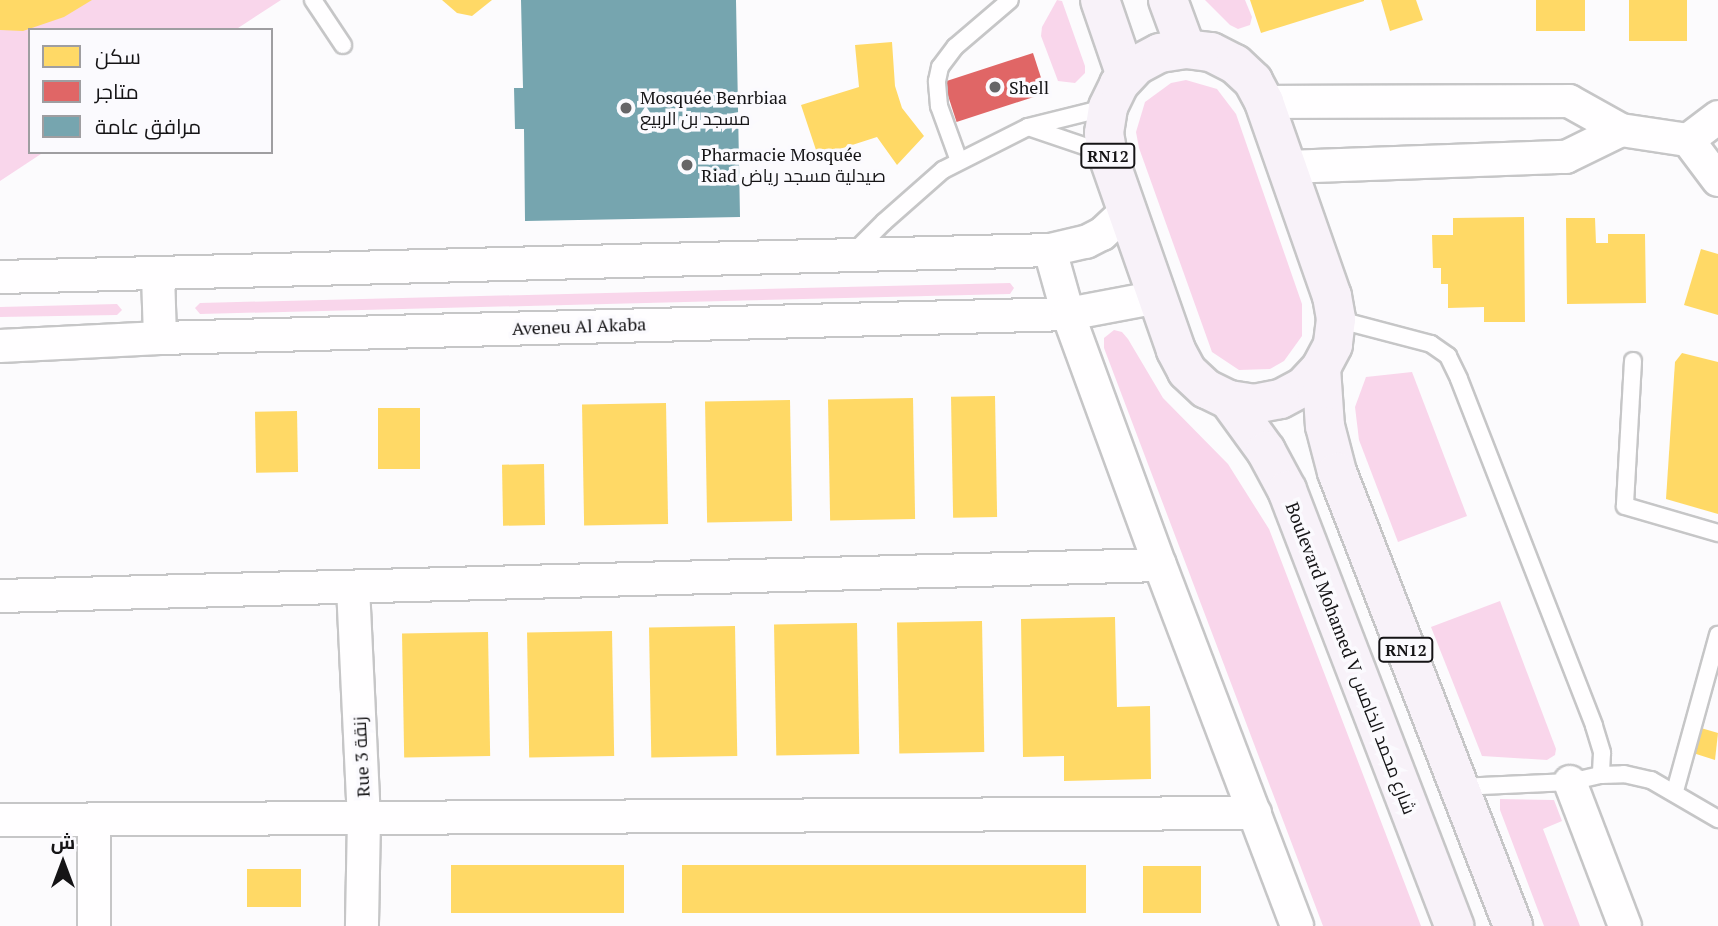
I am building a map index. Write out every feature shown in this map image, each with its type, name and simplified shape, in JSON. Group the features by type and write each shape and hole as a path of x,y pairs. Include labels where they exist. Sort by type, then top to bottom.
{"main road":[{"name":"RN12","path":"1100,0 1117,92"},
{"path":"1168,0 1186,49"},
{"name":"RN12","path":"1186,49 1211,52 1235,64 1254,81 1265,102 1332,296 1336,319 1332,345 1321,368 1303,387 1280,399 1255,404 1229,400 1206,389 1187,371 1176,350 1108,154 1104,133 1117,92 1138,65 1160,53 1186,49"},
{"name":"RN12","path":"1321,368 1324,417 1337,472 1513,926"},
{"name":"Boulevard Mohamed V شارع محمد الخامس","path":"1229,400 1266,451 1287,490 1454,926"}],"street":[{"path":"1265,102 1569,101 1621,130 1688,139 1718,117"},
{"path":"1287,167 1566,157 1621,130"},
{"path":"1688,139 1718,180"},
{"path":"0,277 1050,250 1086,242 1115,223 1127,211"},
{"path":"1050,250 1069,314 1160,565 1297,926"},
{"path":"158,274 160,338"},
{"name":"Aveneu Al Akaba","path":"0,346 160,338 1069,314 1158,297"},
{"path":"0,596 1160,565"},
{"name":"Rue 3 زنقة","path":"353,587 364,819 362,926"},
{"path":"1570,782 1625,926"},
{"path":"0,820 1255,813"},
{"path":"94,820 94,926"}],"lane":[{"path":"313,0 343,45"},
{"path":"959,161 939,106 937,81 940,66 956,47 1010,0"},
{"path":"849,257 893,213 943,170 1028,127 1117,92"},
{"path":"1028,127 1108,154"},
{"path":"1336,319 1431,344 1448,356 1460,379 1594,726 1602,753 1601,775"},
{"path":"1633,361 1625,506 1718,533"},
{"path":"1675,791 1718,635"},
{"path":"1460,787 1570,782 1601,775 1624,774 1651,780 1675,791 1718,818"}],"shaded area":[{"path":"0,0 281,0 238,28 28,28 28,154 41,154 0,181"},
{"path":"1057,0 1062,1 1085,66 1085,73 1075,83 1058,81 1041,36 1042,27"},
{"path":"1205,0 1245,0 1252,17 1250,25 1238,29 1230,25"},
{"path":"1186,80 1217,89 1236,114 1302,304 1302,336 1284,361 1270,369 1239,370 1212,352 1139,148 1136,132 1145,102 1171,83"},
{"path":"1010,283 1014,288 1010,294 200,314 195,308 200,303"},
{"path":"117,304 122,310 117,315 0,317 0,307"},
{"path":"1114,330 1122,332 1128,339 1163,398 1228,464 1269,529 1421,926 1323,926 1104,348 1104,338"},
{"path":"1412,372 1467,516 1398,542 1359,440 1355,407 1366,377"},
{"path":"1500,601 1556,749 1555,755 1547,760 1482,756 1431,627"},
{"path":"1500,799 1554,800 1562,821 1543,829 1580,926 1544,926 1500,810"}],"building: سكن":[{"path":"0,0 92,0 64,17 23,31 0,30"},
{"path":"442,0 492,0 472,16 457,13"},
{"path":"1250,0 1364,0 1364,1 1261,33"},
{"path":"1381,0 1416,0 1423,20 1390,31"},
{"path":"1536,0 1585,0 1585,31 1536,31"},
{"path":"1629,0 1687,0 1687,41 1629,41"},
{"path":"892,42 895,86 902,108 924,136 897,165 877,137 818,156 801,105 859,87 855,45"},
{"path":"1524,217 1525,322 1484,322 1484,307 1448,308 1448,284 1441,284 1441,268 1433,268 1432,235 1453,235 1453,218"},
{"path":"1566,218 1595,218 1596,243 1608,243 1608,234 1645,234 1646,303 1567,304"},
{"path":"1701,249 1718,254 1718,315 1684,305"},
{"path":"1682,353 1718,362 1718,514 1666,499 1675,362"},
{"path":"995,396 997,517 953,518 951,397"},
{"path":"913,398 915,519 830,520 828,399"},
{"path":"790,400 792,521 707,522 705,401"},
{"path":"666,403 668,524 584,525 582,404"},
{"path":"378,408 420,408 420,469 378,469"},
{"path":"297,411 298,472 256,473 255,412"},
{"path":"544,464 545,525 503,526 502,465"},
{"path":"1115,617 1117,707 1150,706 1151,779 1064,781 1064,756 1023,757 1021,619"},
{"path":"982,621 984,752 899,753 897,622"},
{"path":"857,623 859,754 776,755 774,624"},
{"path":"735,626 737,756 651,757 649,628"},
{"path":"612,631 614,756 529,757 527,632"},
{"path":"488,632 490,756 404,757 402,634"},
{"path":"1701,728 1718,733 1715,760 1693,753"},
{"path":"451,865 624,865 624,913 451,913"},
{"path":"682,865 1086,865 1086,913 682,913"},
{"path":"1143,866 1201,866 1201,913 1143,913"},
{"path":"247,869 301,869 301,907 247,907"}],"building: متاجر":[{"name":"Shell","path":"1033,53 1046,93 957,122 944,82"}],"building: مرافق عامة":[{"name":"Mosquée Benrbiaa مسجد بن الربيع","path":"521,0 736,0 740,217 525,221 524,129 515,129 514,88 523,88"}],"place":[{"name":"Shell","path":"995,87"},
{"name":"Mosquée Benrbiaa مسجد بن الربيع","path":"626,108"},
{"name":"Pharmacie Mosquée Riad صيدلية مسجد رياض","path":"687,165"}]}
